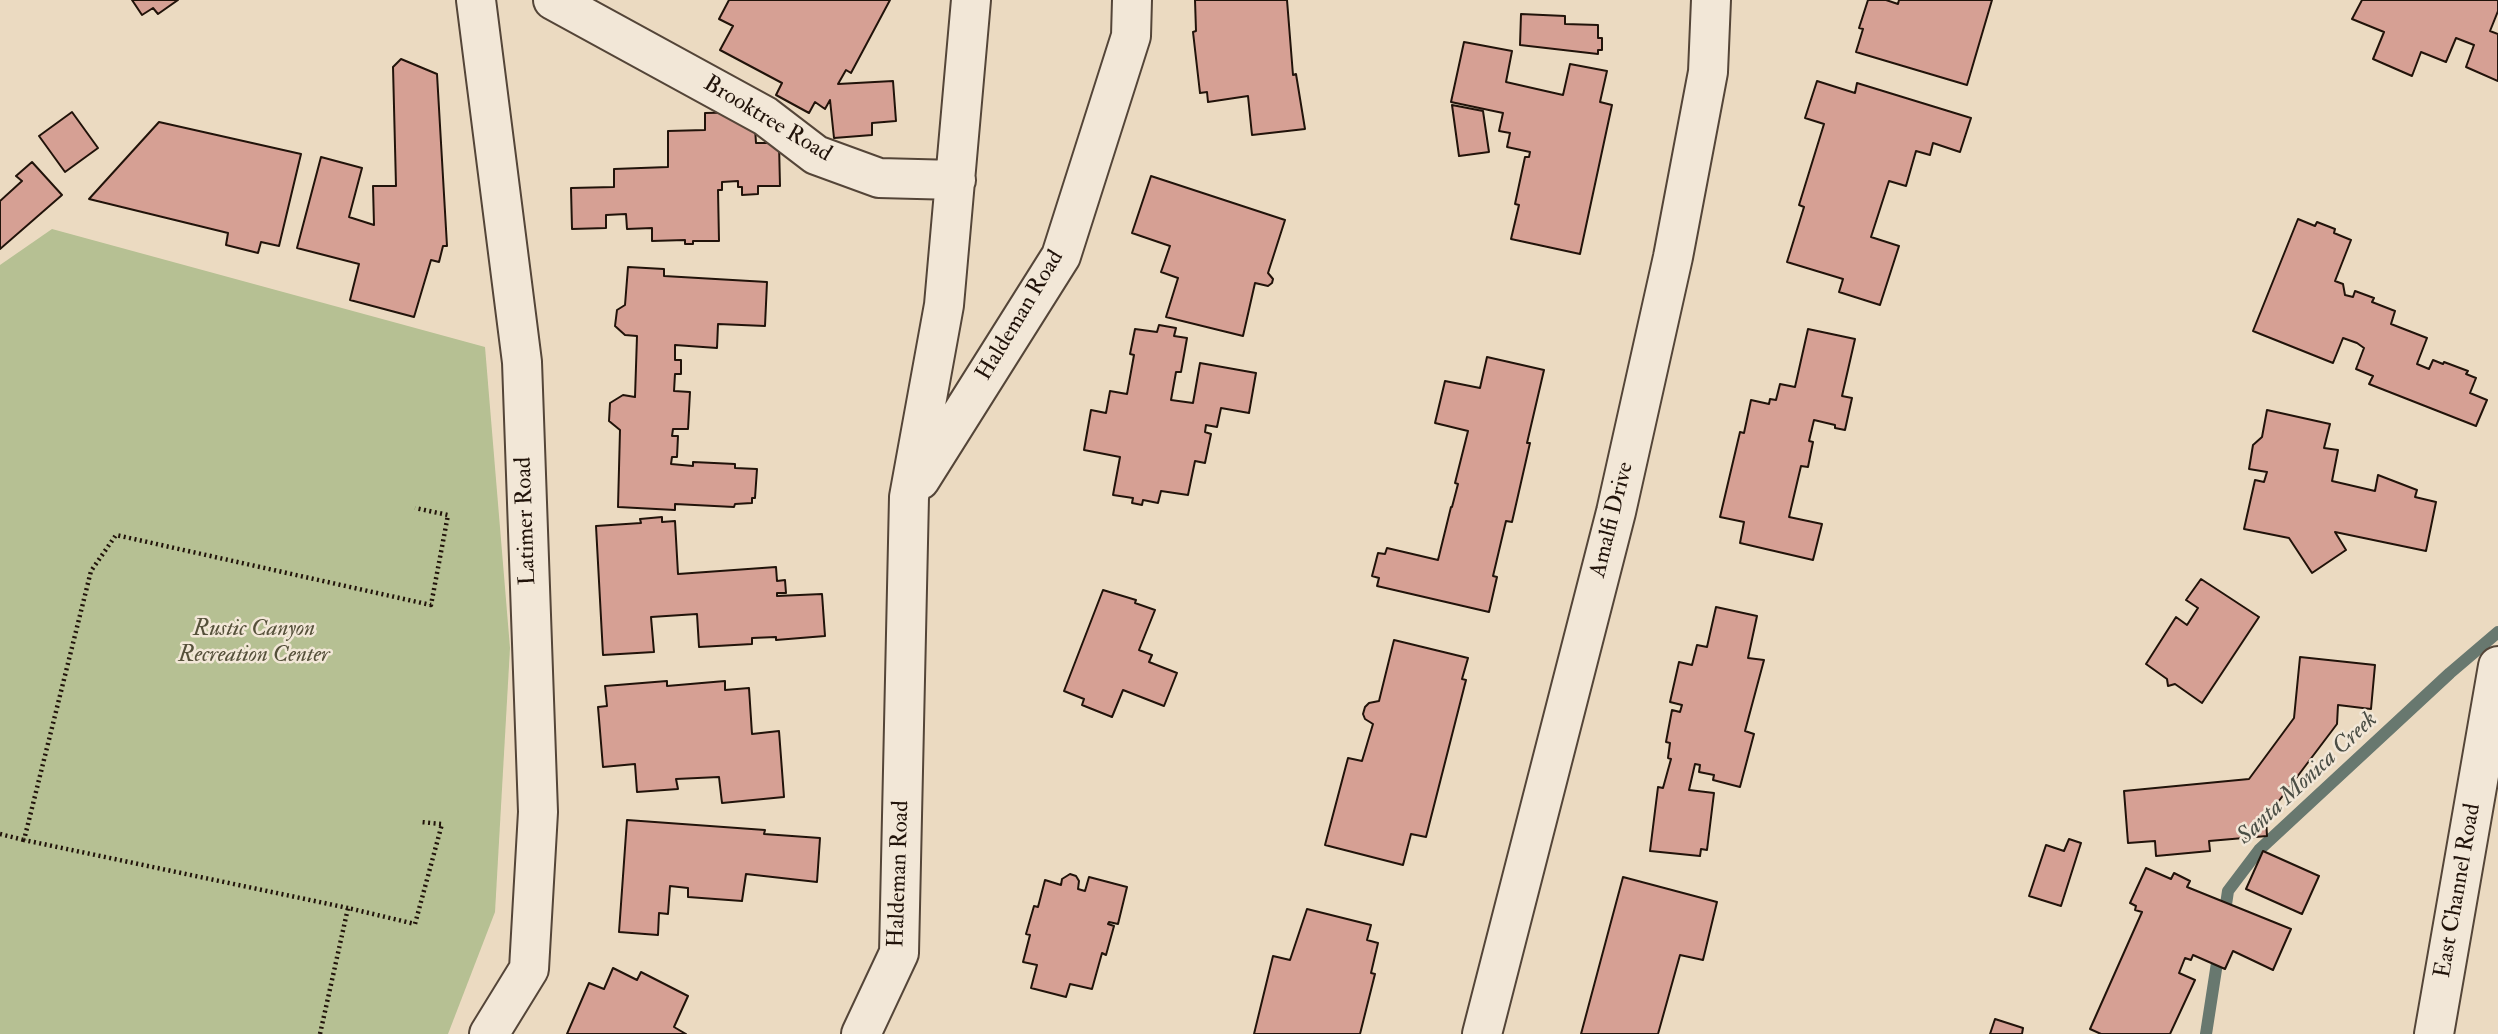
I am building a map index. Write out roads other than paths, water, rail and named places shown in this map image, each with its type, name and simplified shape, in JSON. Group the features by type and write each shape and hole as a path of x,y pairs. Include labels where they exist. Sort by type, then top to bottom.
{"street":[{"name":"Latimer Road","path":"476,0 522,362 537,813 529,969 489,1034"},
{"name":"Brooktree Road","path":"553,0 765,116 816,155 879,178 956,180"},
{"name":"Haldeman Road","path":"861,1034 899,953 909,497 944,305 971,0"},
{"name":"Haldeman Road","path":"909,497 1060,256 1131,36 1132,0"},
{"name":"Amalfi Drive","path":"1482,1034 1616,512 1673,257 1708,72 1711,0"},
{"name":"East Channel Road","path":"2434,1034 2498,666"}],"waterway":[{"name":"Santa Monica Creek","path":"2224,918 2228,891 2259,850 2498,632"},
{"name":"Santa Monica Creek","path":"2206,1034 2219,950"}],"park label":[{"name":"Rustic Canyon Recreation Center","path":"254,643"}]}
